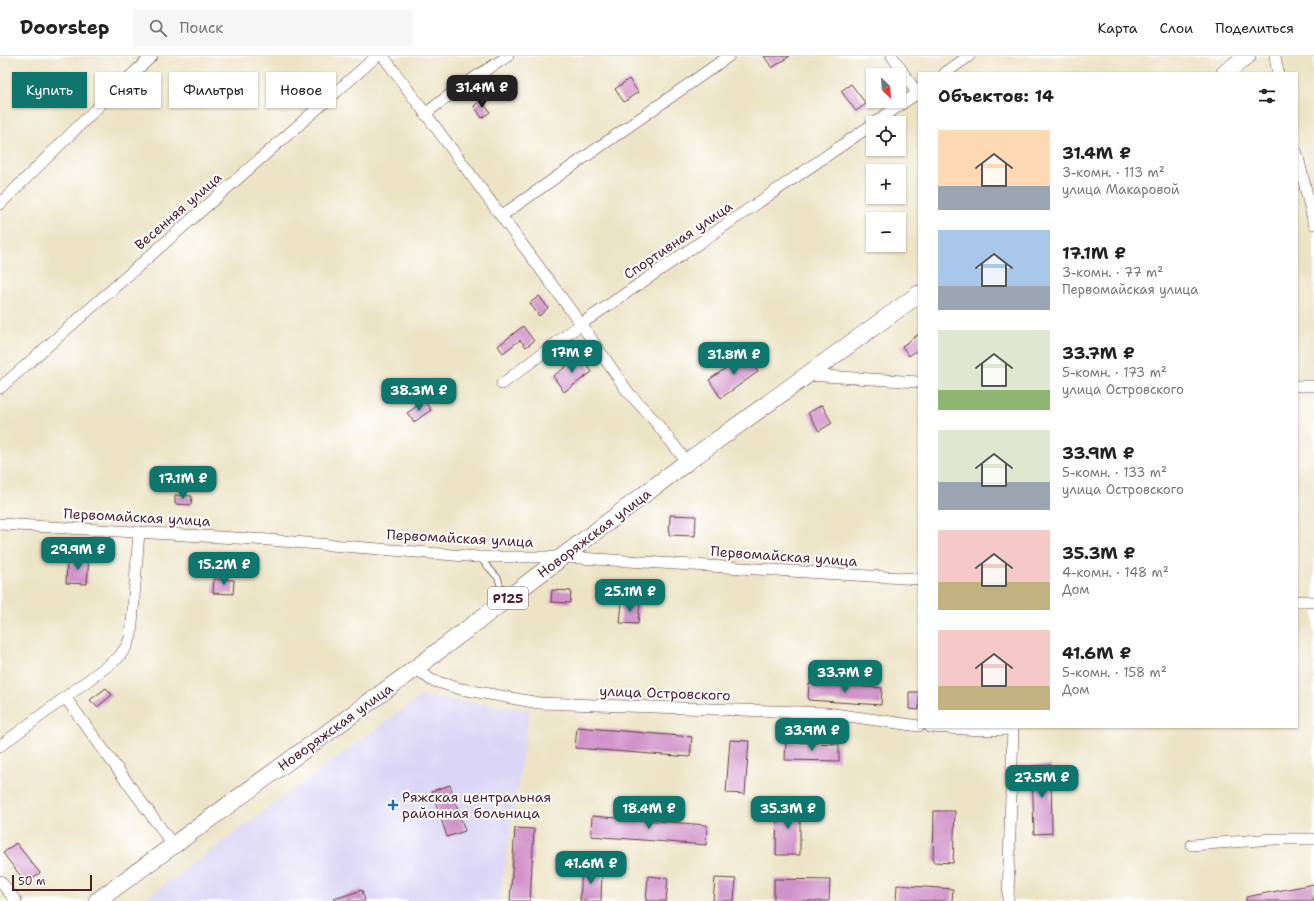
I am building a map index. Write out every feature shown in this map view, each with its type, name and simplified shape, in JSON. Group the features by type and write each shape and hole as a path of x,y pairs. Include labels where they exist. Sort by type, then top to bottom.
{"main road":[{"path":"1226,72 1247,56"},
{"name":"Новоряжская улица","path":"97,901 416,668 688,462 918,295"}],"street":[{"path":"0,204 106,99 152,56"},
{"name":"Весенняя улица","path":"0,388 376,56"},
{"path":"383,56 581,324 628,392 654,420 688,462"},
{"path":"425,114 457,89 508,56"},
{"path":"502,216 729,56"},
{"path":"892,56 918,94"},
{"path":"946,72 969,56"},
{"path":"1275,56 1278,72"},
{"name":"Спортивная улица","path":"885,116 918,94"},
{"name":"Спортивная улица","path":"502,384 581,324 866,128"},
{"path":"1298,157 1314,224"},
{"path":"808,375 918,382"},
{"path":"1298,386 1314,386"},
{"name":"Первомайская улица","path":"0,524 269,540 478,557 563,557 918,579"},
{"path":"0,746 118,658 126,647 131,636 138,532"},
{"path":"1298,601 1314,602"},
{"name":"улица Островского","path":"416,668 431,680 462,689 539,703 827,713 918,726"},
{"path":"65,697 173,846"},
{"path":"947,728 982,730 1013,728 1008,901"},
{"path":"1192,845 1274,839 1314,839"},
{"path":"0,881 16,901"}],"lane":[{"path":"478,557 498,578 504,601"}],"shaded area":[{"name":"Ряжская центральная районная больница","path":"421,696 530,710 499,901 142,901"}],"building":[{"path":"764,56 790,56 772,68"},
{"path":"629,79 638,92 624,102 615,89"},
{"path":"851,84 866,104 856,111 841,91"},
{"path":"481,100 490,112 482,118 474,106"},
{"path":"539,296 548,308 539,316 530,303"},
{"path":"523,326 534,341 526,347 520,340 503,353 498,346"},
{"path":"918,335 918,350 909,356 902,346"},
{"path":"746,354 758,372 721,398 709,380"},
{"path":"581,356 592,372 564,392 553,376"},
{"path":"424,401 431,410 414,422 407,413"},
{"path":"822,405 832,423 819,431 808,413"},
{"path":"175,495 192,496 191,505 175,504"},
{"path":"670,515 696,516 695,536 669,535"},
{"path":"75,555 89,556 87,584 66,583 67,564 74,564"},
{"path":"214,579 234,580 233,594 213,593"},
{"path":"552,590 571,591 570,603 551,602"},
{"path":"622,602 640,603 638,624 620,623"},
{"path":"809,683 882,688 881,705 808,700"},
{"path":"106,688 112,695 97,707 90,700"},
{"path":"909,692 918,692 918,710 909,709"},
{"path":"577,727 692,737 690,757 575,748"},
{"path":"730,740 749,741 745,794 726,793"},
{"path":"786,742 839,744 839,761 785,760"},
{"path":"1051,765 1052,833 1034,834 1032,766"},
{"path":"450,785 465,831 447,837 432,791"},
{"path":"777,804 800,804 800,855 776,855"},
{"path":"934,811 955,811 953,863 933,862"},
{"path":"592,816 707,825 706,845 591,836"},
{"path":"515,828 534,829 530,901 510,901"},
{"path":"16,843 40,873 26,883 3,853"},
{"path":"582,868 602,870 601,901 580,901"},
{"path":"648,876 668,878 666,901 646,901"},
{"path":"715,878 736,879 734,901 713,901"},
{"path":"774,879 830,880 829,901 774,901"},
{"path":"1314,884 1314,901 1246,901 1246,897"},
{"path":"897,885 953,889 952,901 896,901"},
{"path":"362,890 365,901 335,901 334,899"}],"place":[{"name":"Ряжская центральная районная больница","path":"393,805"}]}
